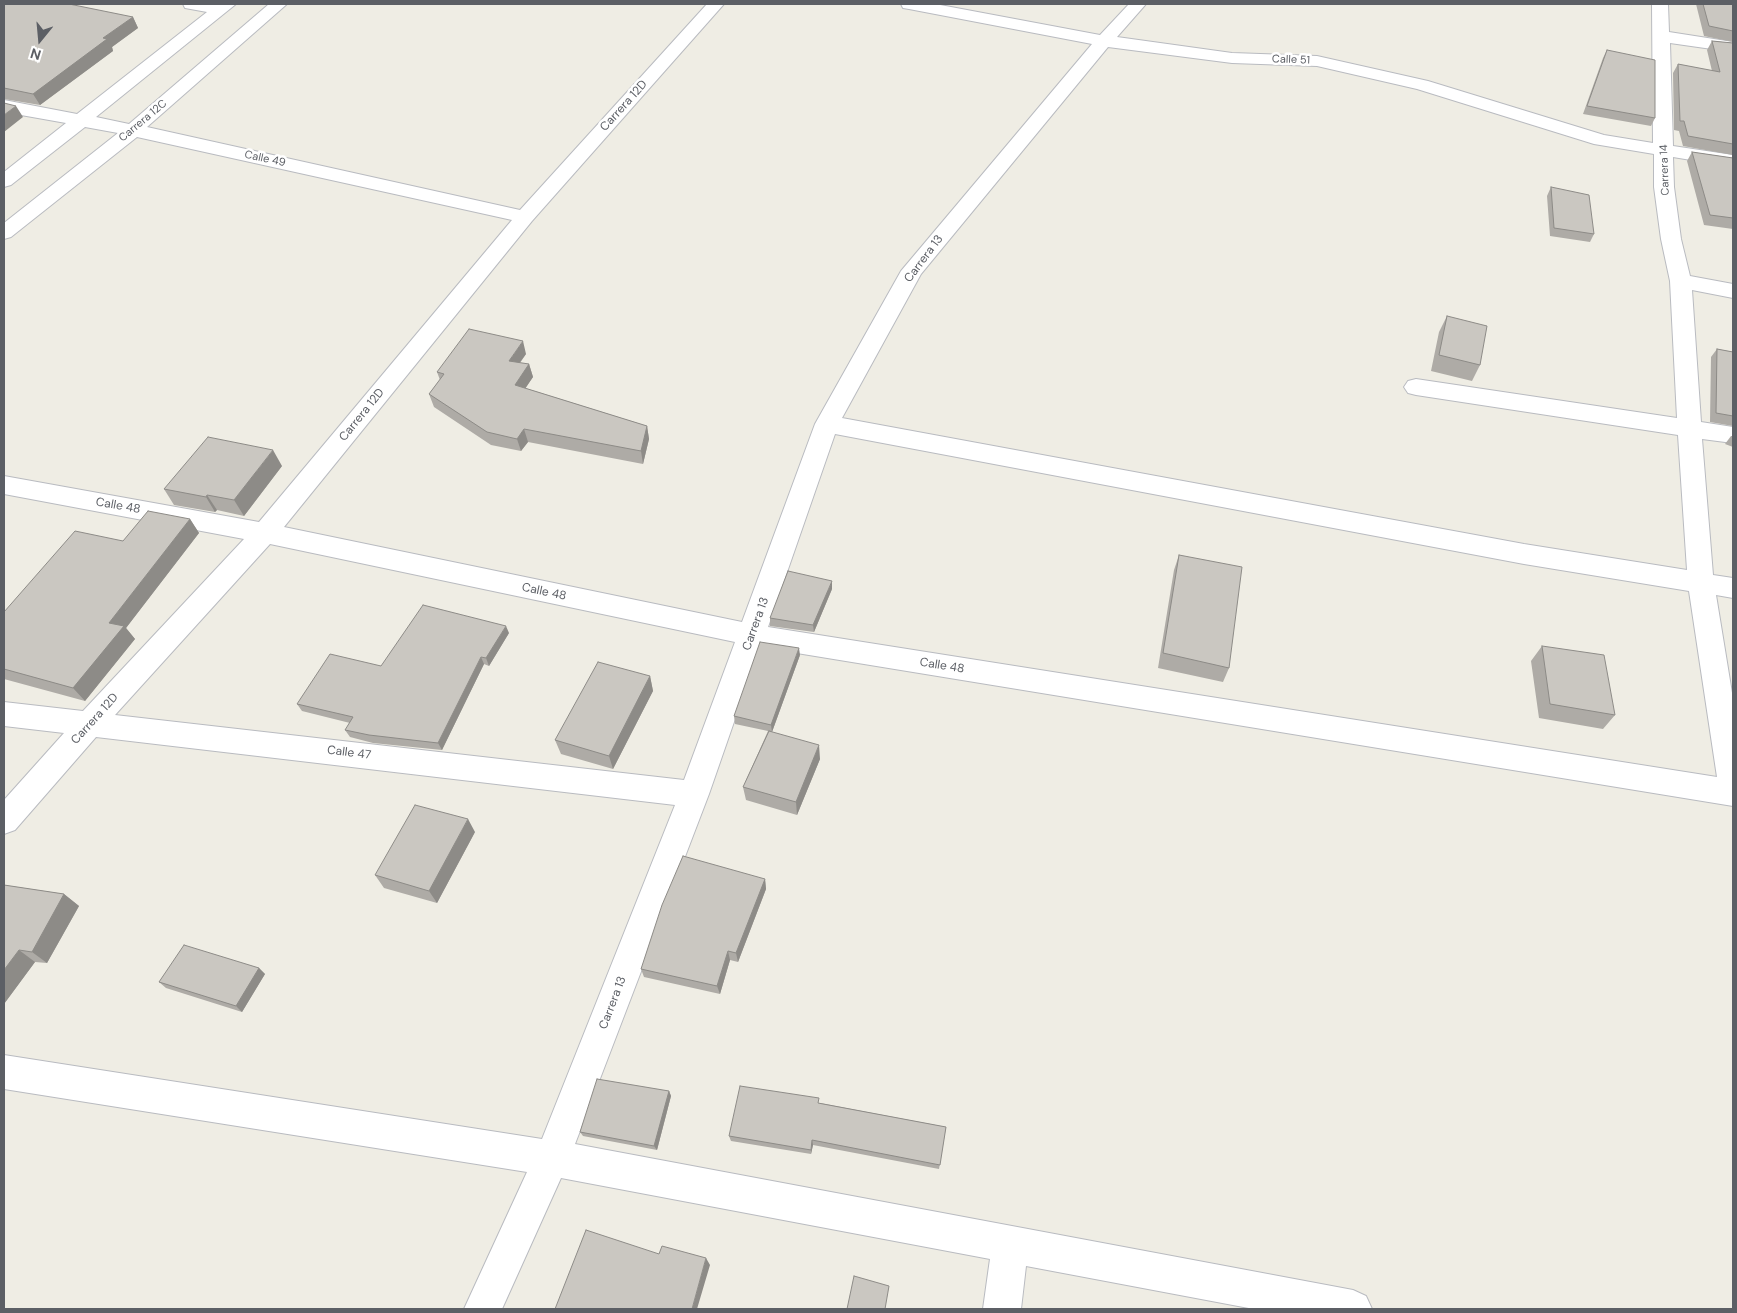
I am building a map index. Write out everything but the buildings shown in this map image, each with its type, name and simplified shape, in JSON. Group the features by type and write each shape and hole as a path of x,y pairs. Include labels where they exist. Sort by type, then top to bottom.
{"street":[{"path":"191,4 224,7"},
{"name":"Carrera 12C","path":"4,234 133,130 279,4"},
{"name":"Carrera 12D","path":"4,821 90,723 265,533 525,217 716,4"},
{"name":"Calle 51","path":"910,4 1104,41 1232,58 1317,61 1422,85 1601,140 1733,161"},
{"name":"Carrera 13","path":"483,1309 552,1158 694,794 827,424 912,271 1104,41 1138,4"},
{"name":"Carrera 14","path":"1660,4 1665,150 1664,187 1671,240 1681,282 1689,428 1701,583 1733,788"},
{"path":"4,182 224,7"},
{"path":"1660,36 1733,47"},
{"name":"Calle 49","path":"4,106 80,122 133,130 525,217"},
{"path":"1681,282 1733,291"},
{"path":"1416,387 1733,435"},
{"path":"827,424 1514,553 1733,588"},
{"name":"Calle 48","path":"4,485 265,533 752,635 1733,793"},
{"name":"Calle 47","path":"4,714 694,794"},
{"path":"4,1072 552,1158 1010,1246 1353,1309"},
{"path":"1002,1309 1010,1246"}]}
